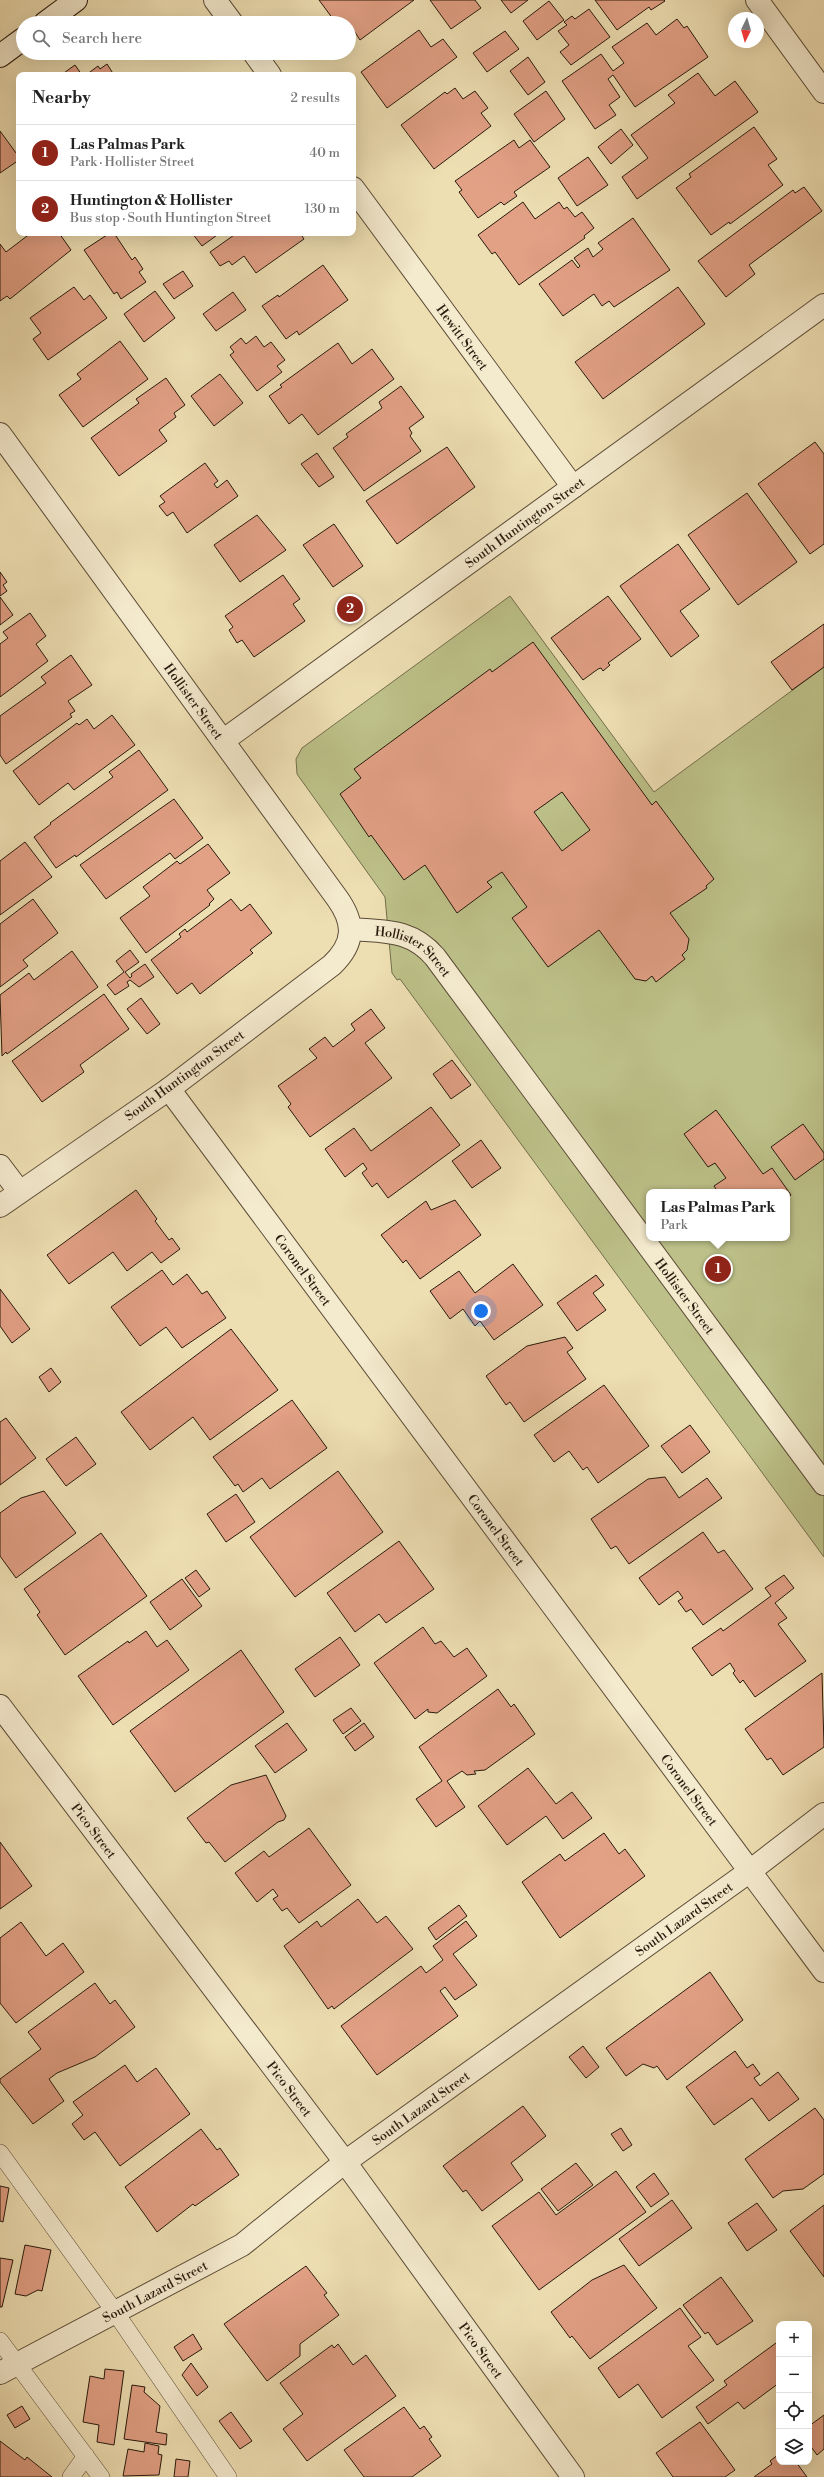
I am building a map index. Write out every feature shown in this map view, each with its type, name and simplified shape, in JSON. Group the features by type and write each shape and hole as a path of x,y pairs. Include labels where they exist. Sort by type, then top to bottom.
{"street":[{"path":"54,16 76,0"},
{"path":"215,0 227,16"},
{"path":"757,0 824,92"},
{"path":"0,56 16,44"},
{"path":"259,60 268,72"},
{"name":"Hewitt Street","path":"356,192 573,487"},
{"name":"South Huntington Street","path":"224,740 824,305"},
{"name":"Hollister Street","path":"0,434 224,740 344,909 351,929 409,936 426,946 824,1484"},
{"name":"South Huntington Street","path":"0,1206 19,1191 169,1088 332,965 343,951 351,929"},
{"name":"Coronel Street","path":"169,1088 824,1971"},
{"path":"0,1166 19,1191"},
{"name":"Pico Street","path":"0,1706 345,2162 573,2477"},
{"name":"South Lazard Street","path":"8,2368 242,2245 345,2162 750,1871 824,1814"}],"lane":[{"path":"0,2153 115,2312 228,2477"},
{"path":"0,2341 8,2368 86,2456 101,2477"},
{"path":"71,2477 86,2456"}],"green space":[{"path":"510,596 654,792 824,667 824,1557 400,979 397,980 392,973 385,897 297,774 296,759 302,748"}],"building":[{"path":"319,0 414,0 360,40 356,34 356,16 331,16"},
{"path":"430,0 475,0 481,8 451,29"},
{"path":"501,0 528,0 511,13"},
{"path":"595,0 665,1 651,10 649,7 617,30"},
{"path":"549,1 564,20 537,40 523,21"},
{"path":"589,9 610,37 571,65 560,52 569,45 558,31 567,25 564,22 572,16 575,19"},
{"path":"677,19 684,28 687,26 708,57 635,107 613,75 608,79 620,97 609,105 616,115 595,129 562,81 601,54 613,71 624,63 612,47 647,23 656,35"},
{"path":"419,30 431,47 443,39 457,57 387,108 361,72"},
{"path":"505,31 519,49 487,72 473,53"},
{"path":"528,57 545,82 528,95 510,71"},
{"path":"107,64 112,72 90,72 98,66 100,69"},
{"path":"75,65 80,72 65,72"},
{"path":"698,73 715,96 735,81 758,112 637,199 622,177 648,158 631,135 675,103 668,95"},
{"path":"455,88 463,99 475,91 488,108 481,113 491,126 434,169 401,125 445,92 447,94"},
{"path":"546,91 565,119 534,142 514,114"},
{"path":"754,127 777,159 768,165 783,185 730,224 729,222 711,235 676,188 691,177 689,174"},
{"path":"621,129 633,145 611,164 598,147"},
{"path":"0,131 16,153 16,162 0,173"},
{"path":"514,140 519,148 530,140 550,167 514,192 517,196 504,205 501,202 478,218 459,192 462,190 455,181"},
{"path":"588,157 608,185 577,206 558,178"},
{"path":"804,187 822,211 749,265 755,274 726,297 698,261 793,190 795,193"},
{"path":"523,202 535,219 559,202 564,209 567,207 575,217 582,212 594,228 584,236 585,238 519,285 495,252 492,254 478,235"},
{"path":"633,218 670,270 614,307 609,301 602,306 594,294 563,316 539,284 572,260 578,268 580,266 574,258 588,248 593,257 603,249 598,243"},
{"path":"27,236 61,236 71,250 10,299 7,296 0,301 0,244 6,252"},
{"path":"105,236 116,236 132,260 135,257 143,269 139,272 146,282 121,299 117,292 114,294 84,250"},
{"path":"194,236 216,236 202,246"},
{"path":"233,236 302,236 304,239 256,273 244,256 232,265 229,261 220,266 210,252"},
{"path":"323,265 348,300 299,335 297,331 286,339 262,306 278,295 279,297"},
{"path":"183,271 193,286 174,299 163,284"},
{"path":"74,287 84,300 90,295 107,318 48,360 33,339 41,333 30,318"},
{"path":"678,287 705,324 603,399 575,362"},
{"path":"155,291 175,318 144,342 124,314"},
{"path":"233,292 246,310 216,331 203,314"},
{"path":"256,336 264,347 271,342 285,360 277,366 282,372 257,391 230,355 234,352 230,347 241,338 246,344"},
{"path":"120,341 148,379 83,427 59,395 81,379 77,374"},
{"path":"338,343 352,364 372,349 394,379 318,435 302,414 289,424 269,396 282,387 280,385"},
{"path":"220,374 243,403 214,426 191,396"},
{"path":"166,378 185,405 174,413 176,417 159,430 167,441 119,476 91,438 139,403 136,399"},
{"path":"401,386 424,417 409,428 412,433 410,436 421,451 364,491 333,448 348,437 346,434 382,408 379,402"},
{"path":"815,442 824,454 824,544 810,554 758,484"},
{"path":"447,447 475,487 397,544 366,501"},
{"path":"317,453 334,477 319,487 301,464"},
{"path":"205,463 218,481 214,484 217,488 227,480 238,496 187,533 173,512 167,516 159,506 165,502 160,496"},
{"path":"747,493 797,562 738,605 688,535"},
{"path":"257,515 286,550 240,582 214,545"},
{"path":"334,524 363,566 333,587 303,545"},
{"path":"678,544 710,589 680,611 699,636 671,657 620,586"},
{"path":"0,572 7,582 3,585 7,591 0,596"},
{"path":"283,575 300,599 293,604 305,621 254,657 242,640 237,643 229,630 233,627 225,616"},
{"path":"608,596 641,639 608,663 610,665 603,671 601,668 598,669 583,680 551,638"},
{"path":"0,597 13,615 0,625"},
{"path":"30,613 46,636 36,644 48,661 0,697 0,644 8,638 3,632"},
{"path":"824,624 824,667 792,690 771,662"},
{"path":"533,642 652,805 656,801 714,879 706,886 707,888 670,913 689,939 687,950 682,955 685,959 656,982 652,976 646,981 635,979 599,930 548,967 512,918 527,907 502,872 487,882 492,887 457,913 425,865 404,880 371,835 369,837 340,794 361,778 354,769 490,669 492,672","holes":["562,792 590,830 562,851 534,812"]},
{"path":"71,655 92,685 68,701 75,711 70,714 72,717 6,764 0,755 0,716 46,683 41,677"},
{"path":"112,715 135,745 74,790 68,783 39,805 13,771 77,723 79,725 87,719 94,729"},
{"path":"139,750 168,790 76,857 75,855 56,868 34,837 51,824 50,823 113,777 109,772"},
{"path":"174,799 203,838 175,859 170,853 106,899 80,865"},
{"path":"25,842 52,877 0,915 0,861"},
{"path":"208,844 230,873 207,890 214,899 209,904 210,905 146,953 120,918 150,896 143,887 177,861 180,864"},
{"path":"33,899 58,933 23,960 28,966 0,987 0,924"},
{"path":"231,899 241,911 250,904 272,933 250,950 253,953 200,994 192,983 177,994 151,960 181,937 179,934 185,929 187,932"},
{"path":"130,950 139,962 125,972 130,978 132,976 131,974 145,964 154,977 139,987 130,980 127,982 129,986 115,995 107,985 124,972 116,961"},
{"path":"72,951 98,987 7,1054 6,1052 2,1056 0,995 29,973 34,980"},
{"path":"104,994 129,1029 80,1065 84,1072 42,1102 12,1061"},
{"path":"141,998 160,1024 147,1034 127,1009"},
{"path":"371,1009 385,1028 365,1043 392,1078 310,1137 288,1107 291,1104 278,1086 317,1058 309,1049 325,1037 333,1047 355,1030 351,1024"},
{"path":"452,1060 471,1085 451,1099 433,1074"},
{"path":"431,1107 460,1145 388,1198 377,1183 372,1187 362,1173 367,1169 363,1163 345,1177 325,1149 354,1128 371,1151"},
{"path":"716,1110 763,1174 772,1168 787,1189 716,1189 714,1186 726,1178 715,1163 708,1167 684,1134"},
{"path":"803,1124 824,1153 824,1159 795,1180 771,1147"},
{"path":"481,1140 501,1168 472,1188 452,1161"},
{"path":"136,1190 157,1219 155,1221 169,1240 172,1238 180,1249 161,1263 152,1252 127,1271 113,1252 69,1284 47,1255"},
{"path":"455,1200 481,1235 420,1279 406,1260 403,1263 381,1235 426,1201 431,1210"},
{"path":"513,1264 543,1305 494,1340 480,1321 475,1326 463,1309 450,1319 430,1291 459,1271 475,1293"},
{"path":"162,1270 173,1285 187,1274 202,1294 207,1291 226,1318 182,1348 166,1327 140,1346 111,1307"},
{"path":"596,1275 604,1285 593,1293 606,1310 577,1331 557,1303"},
{"path":"0,1289 30,1329 12,1343 0,1326"},
{"path":"231,1329 278,1390 210,1440 193,1417 150,1450 121,1412"},
{"path":"565,1337 573,1348 567,1352 586,1379 524,1422 510,1402 506,1405 486,1376 527,1346"},
{"path":"51,1368 61,1382 49,1392 39,1377"},
{"path":"604,1385 649,1446 598,1483 587,1467 583,1470 569,1451 554,1462 534,1435"},
{"path":"292,1400 327,1448 270,1489 262,1478 243,1492 238,1484 235,1486 213,1457"},
{"path":"6,1418 36,1458 0,1485 0,1422"},
{"path":"690,1425 710,1452 682,1473 661,1446"},
{"path":"76,1437 96,1464 66,1486 46,1459"},
{"path":"338,1471 383,1532 295,1597 250,1537"},
{"path":"665,1477 679,1498 707,1478 722,1498 629,1564 616,1546 611,1549 591,1519 648,1479"},
{"path":"44,1491 76,1533 16,1578 0,1556 0,1513 21,1498"},
{"path":"236,1494 255,1522 226,1542 207,1514"},
{"path":"703,1532 718,1553 724,1550 753,1589 703,1625 691,1609 686,1612 678,1601 683,1598 678,1591 659,1605 639,1578"},
{"path":"101,1533 147,1596 65,1655 37,1615 40,1612 24,1589"},
{"path":"399,1541 434,1589 386,1623 379,1614 355,1632 327,1593"},
{"path":"196,1570 210,1589 199,1597 185,1578"},
{"path":"784,1575 794,1588 775,1603 787,1618 778,1624 806,1661 755,1697 743,1680 740,1683 733,1673 735,1671 730,1663 712,1676 692,1648 721,1628 723,1631 771,1596 765,1588"},
{"path":"182,1579 202,1606 170,1630 150,1602"},
{"path":"423,1627 435,1644 441,1641 454,1657 467,1648 487,1676 437,1713 428,1712 428,1709 415,1719 374,1663"},
{"path":"146,1631 157,1647 167,1640 189,1670 113,1725 78,1676 128,1641 129,1643"},
{"path":"340,1637 360,1665 315,1697 295,1669"},
{"path":"241,1650 284,1712 175,1792 130,1731"},
{"path":"822,1673 824,1747 783,1775 771,1758 767,1760 745,1729"},
{"path":"498,1689 511,1707 514,1704 535,1734 485,1770 474,1771 476,1774 467,1775 462,1771 447,1781 465,1807 436,1827 416,1799 442,1781 419,1747"},
{"path":"351,1708 361,1721 343,1734 333,1720"},
{"path":"287,1723 307,1750 275,1773 255,1746"},
{"path":"364,1723 374,1737 355,1751 345,1737"},
{"path":"528,1768 556,1804 572,1792 592,1818 563,1839 546,1816 507,1845 478,1806"},
{"path":"266,1775 286,1816 284,1820 278,1822 225,1862 209,1842 206,1843 187,1818 231,1785"},
{"path":"309,1828 351,1885 299,1923 287,1908 282,1911 273,1899 278,1896 273,1889 257,1902 235,1873 264,1851 269,1857"},
{"path":"604,1833 619,1854 625,1849 645,1876 560,1938 522,1882 560,1854 565,1861"},
{"path":"0,1842 32,1886 0,1909"},
{"path":"358,1899 377,1923 386,1916 413,1949 334,2009 332,2006 328,2009 284,1946 317,1921 321,1927"},
{"path":"459,1905 467,1916 436,1940 428,1928"},
{"path":"466,1921 477,1936 453,1954 477,1985 455,2000 445,1987 440,1991 458,2016 377,2075 341,2026 421,1966 426,1973 443,1960 433,1946"},
{"path":"21,1922 46,1956 63,1943 84,1972 16,2023 0,2003 0,1938"},
{"path":"710,1972 743,2020 667,2080 657,2066 654,2068 643,2064 626,2076 606,2048"},
{"path":"95,1983 110,2004 115,2000 135,2027 95,2057 57,2073 49,2079 64,2101 33,2124 0,2082 0,2079 41,2049 28,2032"},
{"path":"583,2046 599,2067 586,2078 569,2057"},
{"path":"735,2051 747,2068 753,2064 760,2074 754,2078 760,2086 778,2072 799,2099 769,2121 752,2098 714,2125 686,2087"},
{"path":"125,2065 137,2082 156,2068 190,2114 120,2166 95,2132 84,2140 72,2124 83,2115 73,2102"},
{"path":"523,2106 546,2136 511,2163 523,2180 482,2211 466,2190 463,2192 443,2166"},
{"path":"815,2108 824,2120 824,2174 803,2189 783,2191 773,2198 745,2159"},
{"path":"621,2128 632,2145 623,2151 611,2134"},
{"path":"201,2129 217,2150 220,2148 239,2175 195,2206 193,2204 157,2232 125,2187"},
{"path":"576,2163 593,2185 558,2211 541,2189"},
{"path":"616,2171 646,2212 539,2290 492,2226 539,2192 556,2215"},
{"path":"654,2173 669,2194 651,2207 636,2187"},
{"path":"0,2186 9,2188 3,2222 0,2221"},
{"path":"672,2200 692,2228 639,2266 619,2239"},
{"path":"757,2203 777,2230 747,2251 728,2223"},
{"path":"824,2205 824,2277 790,2231"},
{"path":"25,2245 51,2250 42,2291 38,2290 26,2296 15,2294"},
{"path":"0,2258 13,2260 2,2307 0,2307"},
{"path":"624,2265 657,2308 590,2359 572,2336 570,2338 551,2312 592,2280"},
{"path":"306,2266 327,2293 324,2295 339,2315 300,2344 300,2356 267,2381 224,2324"},
{"path":"721,2277 753,2321 717,2345 708,2332 705,2334 683,2305"},
{"path":"680,2308 701,2337 688,2346 714,2380 662,2418 638,2384 619,2398 598,2368"},
{"path":"193,2334 202,2349 183,2361 174,2347"},
{"path":"776,2343 776,2385 744,2409 738,2402 708,2424 696,2407 727,2385 724,2381"},
{"path":"338,2344 353,2365 366,2355 396,2396 307,2461 283,2429 303,2414 280,2383 332,2345 334,2348"},
{"path":"191,2363 208,2387 197,2396 182,2375"},
{"path":"105,2369 124,2371 114,2445 97,2442 99,2425 83,2422 90,2376 104,2379"},
{"path":"132,2385 145,2387 144,2392 160,2406 156,2432 167,2434 166,2445 124,2439"},
{"path":"22,2406 30,2419 15,2428 7,2415"},
{"path":"404,2407 420,2429 424,2426 432,2437 429,2439 441,2456 412,2477 364,2477 344,2450"},
{"path":"231,2412 252,2441 240,2449 219,2421"},
{"path":"824,2415 824,2449 817,2455 812,2448 812,2424"},
{"path":"700,2422 735,2470 725,2477 673,2477 656,2453"},
{"path":"0,2441 25,2460 27,2457 52,2477 0,2477"},
{"path":"145,2443 159,2446 158,2454 162,2455 159,2475 123,2476 128,2449 144,2452"},
{"path":"776,2456 776,2465 798,2465 807,2477 754,2477 772,2464 770,2461"},
{"path":"176,2459 190,2461 188,2477 174,2477"}],"place":[{"name":"Huntington & Hollister","path":"350,609"},
{"name":"Las Palmas Park","path":"718,1269"}]}
